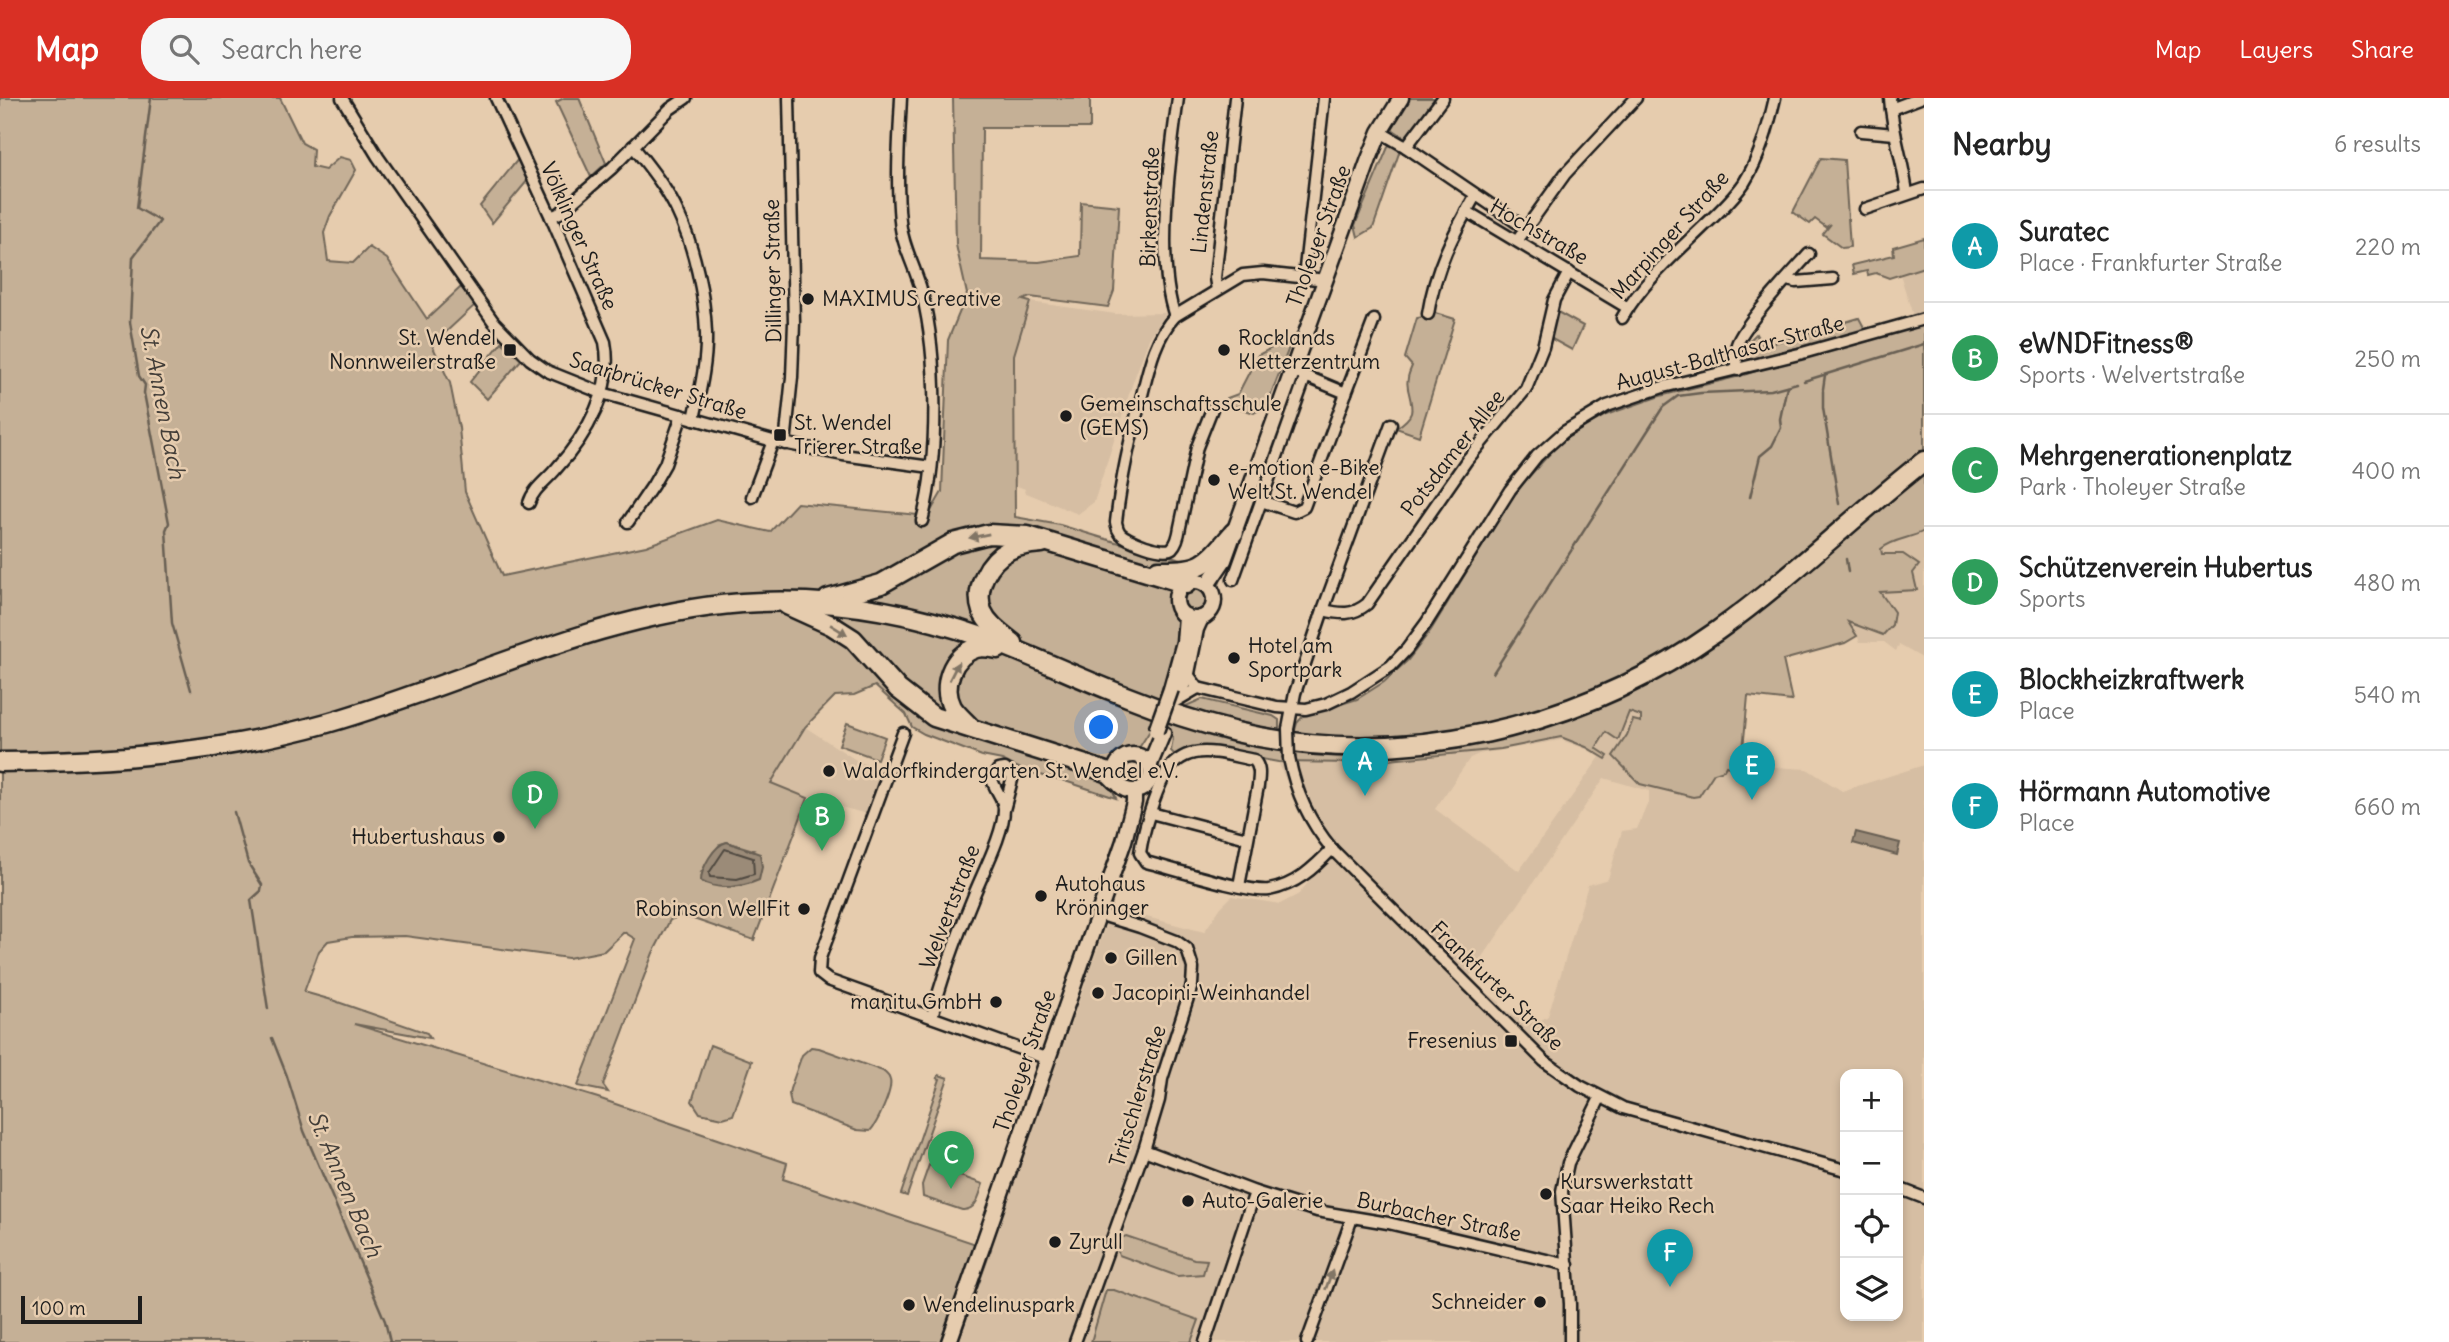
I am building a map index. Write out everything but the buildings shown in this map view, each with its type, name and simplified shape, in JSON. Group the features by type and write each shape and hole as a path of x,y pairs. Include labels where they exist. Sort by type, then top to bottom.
{"highway":[{"path":"0,762 66,762 145,756 206,749 276,735 324,724 387,704 601,629 673,611 777,601 882,610 937,622 1026,654 1134,700 1200,722 1252,735 1329,745 1428,743 1526,724 1618,689 1669,662 1767,593 1924,461"},
{"path":"1139,569 1197,568 1208,561 1234,532"},
{"path":"814,603 881,584 953,543 972,537 1007,534 1028,537 1139,569 1182,589"},
{"path":"1026,654 987,620 982,611 980,588 989,568 999,557 1026,545 1046,543"},
{"path":"777,601 831,625 853,639 898,689 934,717 1089,766 1109,766 1117,772"},
{"path":"972,729 953,708 948,696 948,683 956,663 966,653 977,648 1026,654"}],"main road":[{"name":"Tholeyer Straße","path":"1207,586 1224,560 1299,375 1326,280 1358,185 1380,132 1401,98"},
{"path":"1160,732 1141,753 1125,756 1117,772 1122,787 1140,790 1149,782 1150,764 1175,694 1187,673 1196,629 1214,601 1207,586 1197,581 1182,589 1177,607 1186,617 1201,618"},
{"path":"1175,694 1186,617"},
{"path":"1135,755 1141,756 1150,764"},
{"name":"Tholeyer Straße","path":"948,1342 1124,841 1134,802 1134,791"}],"street":[{"name":"Saarbrücker Straße","path":"342,98 400,188 493,321 512,343 547,371 602,393 773,441 843,455 931,467"},
{"name":"Völklinger Straße","path":"496,98 605,342 608,372 586,429 569,455 534,492 529,503"},
{"path":"551,217 560,213 670,109 686,98"},
{"name":"Dillinger Straße","path":"785,444 794,322 789,98"},
{"path":"901,98 898,187 900,223 921,291 933,365 929,496 922,521"},
{"name":"Birkenstraße","path":"1175,316 1168,290 1166,267 1168,180 1178,98"},
{"name":"Lindenstraße","path":"1217,289 1215,278 1235,98"},
{"path":"1406,147 1443,98"},
{"path":"1517,241 1565,174 1636,98"},
{"name":"Marpinger Straße","path":"1622,318 1673,256 1743,185 1762,146 1775,98"},
{"path":"1907,193 1904,170 1896,147 1890,103 1920,98"},
{"path":"1304,277 1324,99"},
{"path":"1861,131 1895,134"},
{"name":"Hochstraße","path":"1380,132 1525,228"},
{"path":"633,146 662,184 688,235 706,334 704,366 694,419"},
{"path":"1865,209 1924,189"},
{"name":"Hochstraße","path":"1429,314 1439,266 1475,196"},
{"name":"Hochstraße","path":"1466,211 1628,308"},
{"path":"1738,370 1735,350 1737,344 1752,321 1809,254"},
{"name":"Potsdamer Allee","path":"1323,610 1342,614 1355,613 1367,604 1467,460 1526,389 1543,347 1554,300 1569,272"},
{"path":"1212,409 1197,447 1177,540 1172,548 1166,551 1156,549 1123,536 1116,522 1124,465 1152,357 1166,326 1175,316 1217,289 1234,279 1251,274 1326,280"},
{"path":"1787,280 1796,282 1833,279"},
{"name":"August-Balthasar-Straße","path":"1198,688 1306,709 1326,704 1374,680 1391,666 1427,622 1510,490 1537,456 1564,432 1607,407 1663,387 1878,334 1924,319"},
{"path":"1261,501 1294,512 1304,507 1374,320"},
{"path":"1233,580 1261,501 1299,375 1346,393"},
{"path":"628,522 665,464 682,415"},
{"name":"Frankfurter Straße","path":"1391,424 1323,610 1291,708 1287,729 1289,758 1296,789 1307,814 1332,849 1544,1061 1600,1098 1632,1110 1840,1169"},
{"path":"752,497 773,441"},
{"path":"1175,694 1198,688 1187,673"},
{"path":"903,733 817,967 822,978 1048,1059"},
{"path":"1239,886 1260,774 1254,760 1206,752 1182,758 1165,774 1151,813 1139,853 1146,862 1239,886 1268,890 1312,871 1332,849"},
{"name":"Welvertstraße","path":"932,1017 945,973 989,860 1004,810"},
{"path":"1151,813 1247,838"},
{"name":"Tritschlerstraße","path":"1075,1342 1144,1150 1159,1100 1162,1079 1192,985 1193,968 1186,949 1176,941 1098,914"},
{"path":"1570,1342 1564,1178 1574,1147 1600,1098"},
{"name":"Burbacher Straße","path":"1144,1150 1255,1192 1317,1211 1388,1223 1568,1265"},
{"path":"1903,1190 1924,1198"},
{"path":"1205,1342 1255,1192"},
{"path":"1307,1342 1352,1218"}],"shaded area":[{"path":"0,98 280,98 302,143 313,149 312,167 325,170 340,157 351,160 356,170 330,216 324,233 328,261 353,263 369,247 387,259 427,319 461,287 475,305 432,345 450,383 459,428 465,492 502,576 646,546 717,520 770,532 797,503 928,516 942,492 948,340 967,294 956,245 953,98 1090,98 1090,128 982,128 981,260 1039,262 1080,256 1081,202 1119,206 1114,291 1108,307 1030,297 1023,300 1030,302 1014,355 1015,517 1060,525 1224,570 1186,683 1166,677 1160,696 1186,706 1202,699 1273,716 1279,720 1279,729 1295,730 1303,716 1357,699 1384,682 1408,660 1431,630 1516,491 1562,440 1606,415 1660,396 1740,376 1924,319 1924,531 1881,549 1882,554 1903,554 1919,565 1913,573 1917,590 1880,592 1894,612 1892,625 1883,635 1848,622 1857,636 1845,643 1783,660 1792,701 1748,696 1741,771 1726,766 1724,770 1714,773 1699,796 1693,797 1640,784 1613,756 1633,720 1641,722 1641,716 1629,712 1618,740 1606,732 1596,748 1608,756 1606,759 1561,737 1501,749 1358,763 1278,762 1207,749 1174,754 1171,751 1173,738 1151,729 1139,748 1119,755 1110,768 1109,781 1116,798 1062,780 1027,772 1002,760 982,756 924,734 912,727 906,714 875,686 854,695 835,696 805,727 771,783 808,798 754,940 682,915 670,920 653,953 603,1085 608,1092 578,1086 635,939 624,932 604,951 568,958 405,936 352,937 328,941 319,951 304,992 427,1033 430,1038 354,1024 598,1098 787,1163 783,1179 991,1249 958,1342 0,1342","holes":["727,842 753,850 702,871 720,844"]},
{"path":"564,98 579,98 606,163 591,177 556,102"},
{"path":"1406,98 1438,98 1409,135 1404,137 1389,127"},
{"path":"1391,140 1399,145 1399,153 1373,228 1358,237 1355,225"},
{"path":"519,158 528,180 492,223 480,206"},
{"path":"1821,158 1844,160 1850,247 1842,248 1823,234 1831,224 1826,227 1815,219 1810,224 1793,212"},
{"path":"1924,238 1924,267 1889,278 1876,273 1868,275 1867,271 1854,274 1852,265 1894,255 1893,247"},
{"path":"1924,267 1924,319 1915,322 1900,274"},
{"name":"Gemeinschaftsschule (GEMS)","path":"1030,302 1116,314 1166,313 1149,339 1094,502 1078,514 1024,492 1025,489 1017,486 1009,451 1014,355"},
{"path":"1554,310 1583,326 1572,350 1550,338"},
{"path":"1432,312 1455,319 1419,436 1396,428 1411,412 1407,383 1412,366 1405,358 1417,318 1428,316"},
{"path":"1859,318 1866,331 1751,359 1741,354 1742,342 1747,343 1756,334 1763,346"},
{"path":"1293,337 1267,405 1254,413 1223,403 1227,398 1238,394 1258,355"},
{"path":"502,342 521,360 487,399 470,382"},
{"path":"1924,531 1924,659 1899,645 1896,651 1884,642 1860,642 1857,636 1845,643 1783,660 1792,701 1748,696 1743,765 1807,769 1842,791 1924,765 1924,1342 958,1342 1112,908 1204,932 1232,896 1280,904 1299,894 1331,853 1302,817 1278,762 1358,763 1433,757 1501,749 1561,737 1606,758 1607,756 1596,748 1606,732 1618,740 1629,712 1746,641 1894,612 1880,592 1916,589 1913,579 1915,569 1903,554 1881,554 1881,549 1892,541","holes":["1561,740 1600,757 1519,871 1435,809 1470,758 1479,754","1604,778 1649,791 1649,800 1637,829 1622,831 1608,879 1588,885 1548,1016 1536,1023 1501,1009 1500,1002 1468,979"]},
{"path":"847,723 885,737 877,759 839,745"},
{"name":"Waldorfkindergarten St. Wendel e.V.","path":"805,727 856,760 883,772 867,814 808,798 770,784"},
{"path":"710,1045 752,1061 733,1115 723,1118 700,1113 692,1101"},
{"path":"811,1047 883,1071 888,1076 890,1085 887,1099 870,1131 857,1130 791,1105 790,1089 802,1055"},
{"path":"939,1075 948,1078 907,1196 901,1194 940,1079 937,1078"},
{"path":"929,1165 983,1184 974,1205 962,1210 923,1197 922,1185"},
{"path":"1126,1236 1194,1259 1207,1260 1203,1274 1177,1276 1119,1255 1117,1248 1121,1238"},
{"path":"1106,1290 1114,1290 1199,1320 1191,1342 1091,1342"}],"water":[{"path":"1856,832 1900,843 1897,855 1853,843"},
{"path":"727,842 760,854 762,867 759,880 730,887 701,881 709,858 717,848"}],"waterway":[{"name":"St. Annen Bach","path":"151,98 137,208 160,221 133,257 130,322 139,376 145,385 144,393 169,523 166,530 172,623 191,690"},
{"path":"1804,381 1924,344"},
{"path":"1823,389 1825,375"},
{"path":"1493,673 1663,407 1678,396 1771,390 1797,383"},
{"path":"1750,497 1760,456 1772,446 1781,428 1780,419 1787,386"},
{"path":"1823,391 1823,408 1839,504"},
{"path":"1846,559 1848,572"},
{"name":"St. Annen Bach","path":"234,812 248,863 262,885 261,891 251,900 268,1009"},
{"name":"St. Annen Bach","path":"272,1038 304,1131 385,1321 390,1342"}],"place":[{"name":"MAXIMUS Creative","path":"808,299"},
{"name":"St. Wendel Nonnweilerstraße","path":"510,350"},
{"name":"Rocklands Kletterzentrum","path":"1224,350"},
{"name":"Gemeinschaftsschule (GEMS)","path":"1066,416"},
{"name":"St. Wendel Trierer Straße","path":"780,435"},
{"name":"e-motion e-Bike Welt St. Wendel","path":"1214,480"},
{"name":"Hotel am Sportpark","path":"1234,658"},
{"name":"Waldorfkindergarten St. Wendel e.V.","path":"829,771"},
{"name":"Suratec","path":"1365,796"},
{"name":"Blockheizkraftwerk","path":"1752,800"},
{"name":"Schützenverein Hubertus","path":"535,829"},
{"name":"Hubertushaus","path":"499,837"},
{"name":"eWNDFitness®","path":"822,851"},
{"name":"Autohaus Kröninger","path":"1041,896"},
{"name":"Robinson WellFit","path":"804,909"},
{"name":"Gillen","path":"1111,958"},
{"name":"Jacopini-Weinhandel","path":"1098,993"},
{"name":"manitu GmbH","path":"996,1002"},
{"name":"Fresenius","path":"1511,1041"},
{"name":"Mehrgenerationenplatz","path":"951,1189"},
{"name":"Kurswerkstatt Saar Heiko Rech","path":"1546,1194"},
{"name":"Auto-Galerie","path":"1188,1201"},
{"name":"Zyrull","path":"1055,1242"},
{"name":"Hörmann Automotive","path":"1670,1287"},
{"name":"Schneider","path":"1540,1302"},
{"name":"Wendelinuspark","path":"909,1305"}]}
